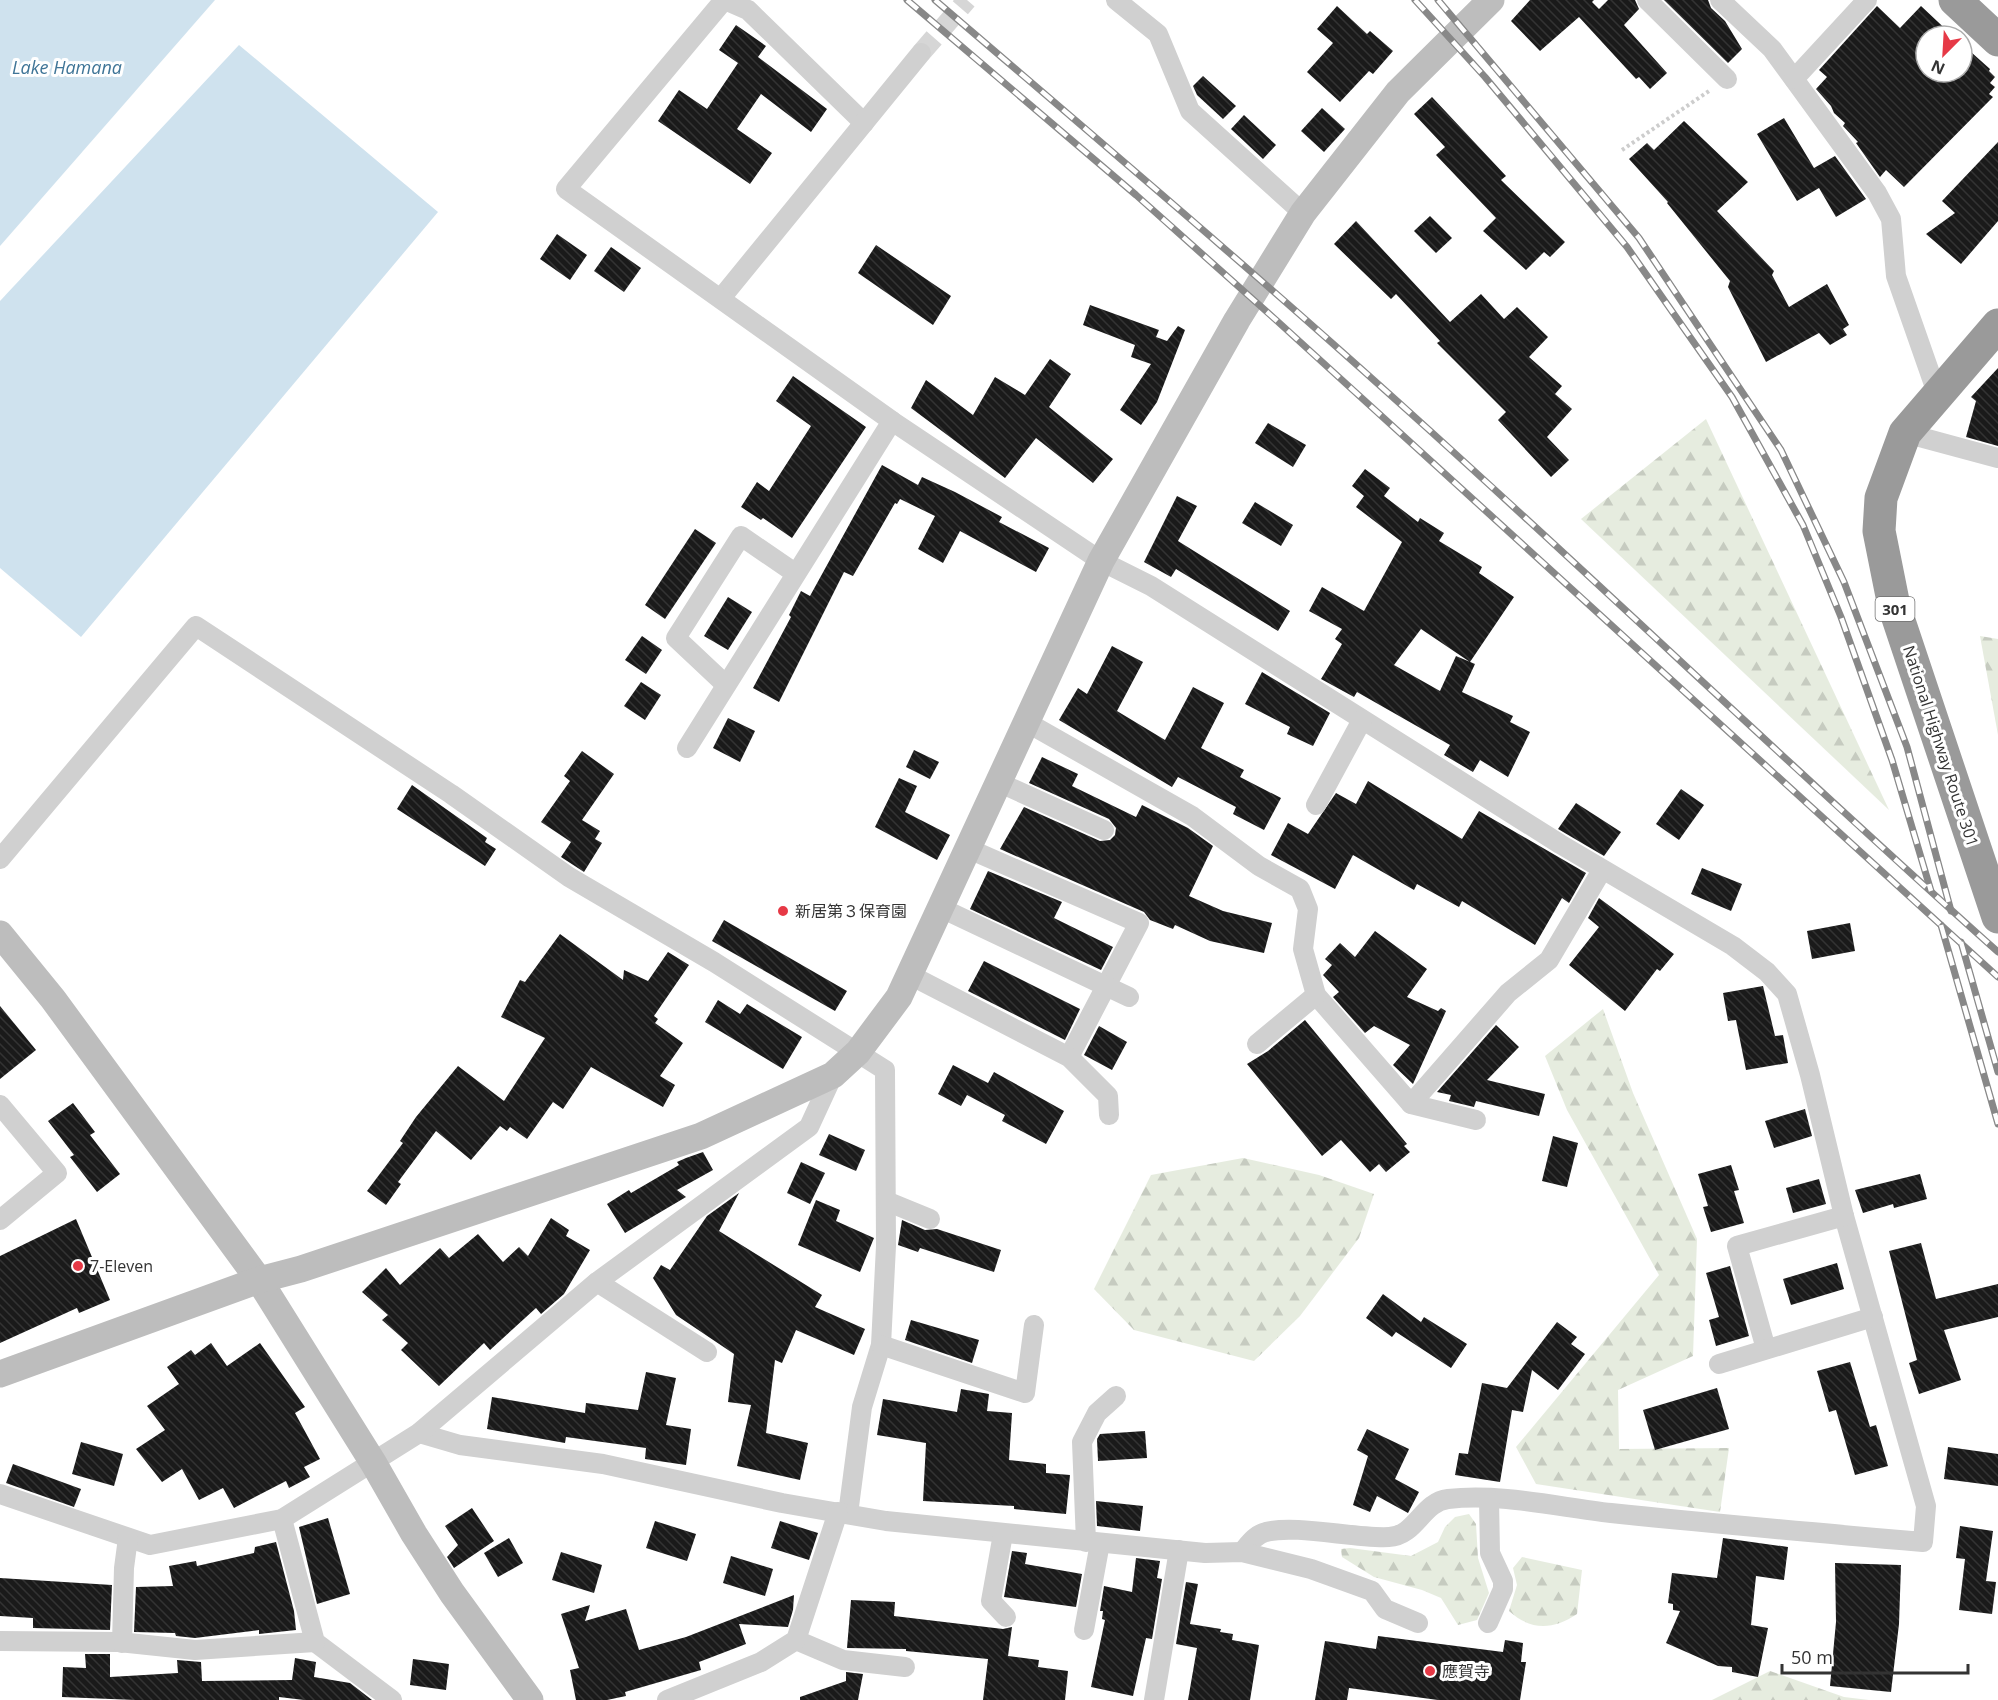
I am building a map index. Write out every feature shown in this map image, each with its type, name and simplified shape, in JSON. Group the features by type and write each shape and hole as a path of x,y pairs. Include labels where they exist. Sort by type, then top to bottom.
{"highway":[{"path":"1955,0 1998,40"},
{"name":"National Highway Route 301","path":"1998,325 1905,433 1881,498 1879,531 1894,606 1998,917"}],"street":[{"path":"864,123 748,10 724,0 566,189 722,297 892,421 1101,561 1151,586 1602,870 1732,946 1767,972 1787,994 1810,1075 1844,1216 1926,1506 1923,1542 1489,1499 1440,1500 1399,1535 1369,1537 1274,1531 1258,1536 1242,1552"},
{"path":"1116,0 1158,34 1190,111 1303,213"},
{"path":"0,1374 259,1280 312,1266 701,1136 833,1075 858,1052 899,997 1028,723 1101,561 1237,320 1303,213 1398,92 1491,0"},
{"path":"1647,0 1727,79"},
{"path":"1720,0 1772,49 1877,193 1891,219 1896,276 1938,396"},
{"path":"1794,79 1867,0"},
{"path":"722,297 921,53"},
{"path":"687,748 892,421"},
{"path":"1905,433 1998,459"},
{"path":"726,685 676,638 741,536 795,573"},
{"path":"0,859 196,626 451,794 569,877 885,1070 886,1201 881,1345 862,1407 843,1513 796,1640 761,1662 667,1700"},
{"path":"1316,805 1362,720"},
{"path":"1028,723 1192,816 1259,866 1300,889 1308,909 1303,949 1316,995 1411,1104 1476,1120"},
{"path":"1000,783 1104,830"},
{"path":"969,849 1138,923 1069,1057"},
{"path":"1411,1104 1508,993 1549,960 1602,870"},
{"path":"941,908 1129,997"},
{"path":"0,934 53,999 259,1280 452,1593 530,1700"},
{"path":"910,975 1069,1057 1108,1096 1109,1115"},
{"path":"1257,1044 1316,995"},
{"path":"0,1494 150,1545 282,1519 374,1464 419,1433 597,1282 809,1127 833,1075"},
{"path":"0,1105 57,1173 0,1220"},
{"path":"886,1201 930,1219"},
{"path":"1766,1349 1737,1246 1844,1216"},
{"path":"597,1282 707,1352"},
{"path":"1719,1364 1873,1317"},
{"path":"881,1345 1025,1394 1034,1325"},
{"path":"1084,1630 1093,1543 1082,1442 1097,1413 1116,1396"},
{"path":"419,1433 460,1445 603,1464 843,1513 906,1523 1093,1543 1225,1554 1242,1552 1311,1569 1372,1591 1385,1609 1418,1623"},
{"path":"1488,1623 1503,1589 1503,1581 1490,1553 1489,1499"},
{"path":"282,1519 315,1642 392,1700"},
{"path":"1003,1534 992,1601 1006,1617"},
{"path":"122,1643 124,1568 128,1538"},
{"path":"1154,1700 1179,1550"},
{"path":"796,1640 843,1660 905,1667"},
{"path":"0,1641 122,1643 202,1650 315,1642"}],"path":[{"path":"1622,150 1727,79"}],"green space":[{"path":"1706,419 1889,810 1581,519"},
{"path":"1980,636 1998,639 1998,735"},
{"path":"1603,1009 1633,1093 1697,1239 1693,1356 1618,1390 1619,1449 1729,1448 1720,1512 1536,1484 1516,1447 1659,1275 1567,1110 1545,1056"},
{"path":"1243,1158 1319,1175 1374,1194 1359,1238 1300,1316 1254,1361 1134,1330 1094,1289 1151,1175"},
{"path":"1469,1514 1476,1524 1478,1558 1489,1593 1477,1620 1458,1625 1441,1598 1422,1590 1374,1577 1342,1557 1341,1549 1350,1548 1411,1556 1438,1542 1445,1527 1455,1517"},
{"path":"1522,1557 1582,1570 1577,1614 1559,1623 1542,1626 1517,1618 1509,1611 1517,1585 1513,1568"},
{"path":"1770,1671 1844,1697 1869,1700 1712,1700"}],"water":[{"name":"Lake Hamana","path":"0,0 215,0 0,246"},
{"path":"239,45 438,212 81,637 0,568 0,301"}],"building":[{"path":"1530,0 1594,0 1592,2 1599,9 1608,0 1635,0 1639,9 1624,25 1667,73 1650,89 1639,77 1636,79 1579,17 1540,51 1511,21"},
{"path":"1664,0 1708,0 1711,8 1725,21 1742,49 1728,63"},
{"path":"1337,6 1367,34 1370,31 1393,51 1373,74 1369,71 1340,102 1307,72 1333,43 1317,29"},
{"path":"1877,6 1900,28 1921,6 1940,24 1914,24 1914,84 1974,84 1974,55 1990,69 1989,71 1995,77 1990,83 1995,87 1989,94 1993,97 1904,187 1886,170 1880,177 1856,143 1858,142 1843,126 1845,123 1834,113 1816,89 1827,77 1819,70"},
{"path":"736,25 766,46 758,57 827,109 811,132 761,94 737,129 772,153 750,184 658,121 679,90 707,109 738,63 719,50"},
{"path":"1203,76 1236,106 1223,119 1197,95 1193,86"},
{"path":"1432,97 1506,176 1501,180 1565,242 1550,257 1544,252 1526,270 1483,231 1496,218 1436,155 1445,147 1414,114"},
{"path":"1322,108 1345,129 1324,152 1301,131"},
{"path":"1244,115 1276,145 1263,159 1231,129"},
{"path":"1784,118 1814,168 1835,156 1866,199 1836,217 1819,188 1797,201 1757,134"},
{"path":"1684,121 1748,182 1717,211 1774,271 1772,275 1789,307 1827,284 1849,325 1843,329 1847,335 1830,345 1819,333 1766,362 1728,287 1730,281 1668,202 1629,159 1647,143 1654,150"},
{"path":"1998,142 1998,221 1961,264 1926,234 1955,213 1942,201"},
{"path":"1430,216 1452,238 1436,253 1414,231"},
{"path":"1356,221 1450,322 1481,294 1504,319 1517,307 1548,337 1529,357 1562,386 1555,394 1572,409 1547,437 1569,460 1551,477 1498,420 1506,412 1437,343 1440,341 1396,294 1391,299 1334,244"},
{"path":"557,234 587,255 570,280 540,259"},
{"path":"876,245 951,296 933,325 858,273"},
{"path":"611,247 641,268 624,292 594,271"},
{"path":"1090,305 1159,330 1156,337 1167,341 1178,326 1185,330 1157,402 1141,425 1120,410 1151,364 1131,357 1135,345 1083,325"},
{"path":"1050,359 1071,374 1049,407 1113,459 1093,483 1036,438 1005,478 911,408 926,380 973,415 995,377 1025,395"},
{"path":"1998,368 1998,446 1966,437 1976,401 1971,397"},
{"path":"793,376 866,427 792,538 763,518 761,520 741,507 757,482 769,491 811,426 776,401"},
{"path":"1268,423 1306,445 1293,467 1255,443"},
{"path":"882,465 918,485 922,477 955,492 1002,517 999,522 1049,548 1036,572 960,531 943,563 918,549 935,516 900,499 897,504 895,503 853,576 844,572 779,702 753,688 791,617 789,615 801,591 810,596"},
{"path":"1365,469 1390,488 1384,496 1418,522 1420,518 1444,533 1439,541 1482,567 1479,573 1514,597 1470,662 1475,664 1462,692 1513,716 1510,722 1530,732 1508,777 1480,760 1473,772 1444,755 1450,745 1357,692 1354,697 1321,679 1342,644 1335,639 1342,629 1309,611 1322,587 1364,611 1402,542 1356,507 1364,496 1352,486","holes":["1421,629 1470,662 1456,656 1440,691 1394,665"]},
{"path":"1177,496 1197,506 1178,541 1290,611 1278,631 1176,569 1171,577 1144,562"},
{"path":"1255,502 1293,525 1281,546 1242,523"},
{"path":"695,529 716,543 665,619 645,605"},
{"path":"728,597 752,612 728,650 704,636"},
{"path":"642,636 662,650 646,674 625,660"},
{"path":"1112,646 1143,662 1117,711 1165,740 1193,687 1224,703 1201,748 1244,770 1240,777 1281,798 1264,830 1233,814 1236,807 1178,777 1172,787 1059,720 1078,688 1087,694"},
{"path":"1262,672 1330,713 1313,746 1287,734 1290,727 1245,704"},
{"path":"641,682 661,695 645,720 624,706"},
{"path":"728,718 755,731 740,762 713,748"},
{"path":"914,750 939,762 930,779 906,767"},
{"path":"582,751 614,774 582,820 600,831 595,839 602,843 584,872 561,857 571,842 541,822 570,781 564,776"},
{"path":"1042,757 1078,774 1072,786 1136,817 1142,805 1188,828 1213,846 1189,896 1223,911 1272,923 1264,953 1210,941 1175,925 1173,929 1150,920 1144,912 1000,849 1024,807 1100,841 1110,840 1115,835 1116,828 1109,819 1029,783"},
{"path":"899,778 917,786 905,812 950,835 937,860 875,827"},
{"path":"1368,781 1462,839 1479,811 1586,873 1569,903 1562,898 1535,945 1462,901 1459,907 1417,884 1414,890 1353,855 1335,889 1271,855 1288,823 1308,834 1336,793 1356,804"},
{"path":"412,785 487,838 485,842 496,849 485,866 397,809"},
{"path":"1681,789 1704,805 1679,840 1656,824"},
{"path":"1576,803 1621,832 1604,856 1558,829"},
{"path":"1702,868 1742,884 1731,911 1691,894"},
{"path":"988,871 1062,902 1054,918 1113,947 1101,970 970,909"},
{"path":"1599,898 1674,954 1660,971 1657,969 1625,1011 1569,965 1599,927 1588,918"},
{"path":"724,920 847,991 835,1011 712,941"},
{"path":"1850,923 1855,951 1812,959 1807,931"},
{"path":"1375,931 1427,969 1407,997 1438,1011 1441,1008 1446,1011 1413,1084 1393,1065 1410,1045 1374,1026 1365,1033 1333,997 1339,992 1323,975 1332,965 1325,959 1340,943 1355,957"},
{"path":"560,934 623,980 624,970 648,981 668,952 689,965 654,1016 658,1019 655,1023 683,1043 660,1076 675,1085 663,1107 591,1067 563,1109 553,1102 527,1139 510,1127 507,1131 500,1126 471,1160 436,1131 398,1182 401,1184 386,1205 367,1191 403,1143 400,1141 416,1117 458,1066 504,1101 545,1038 501,1017 520,980 525,982"},
{"path":"984,961 1080,1009 1065,1040 968,991"},
{"path":"1763,986 1775,1036 1783,1035 1788,1063 1746,1070 1736,1020 1728,1021 1723,993"},
{"path":"718,1000 740,1014 747,1004 802,1037 783,1069 705,1022"},
{"path":"0,1006 36,1050 0,1079"},
{"path":"1305,1020 1407,1144 1404,1146 1410,1152 1386,1172 1379,1164 1370,1172 1341,1140 1322,1156 1247,1064 1268,1051"},
{"path":"1496,1025 1519,1047 1487,1080 1545,1094 1539,1116 1476,1101 1474,1107 1449,1101 1451,1095 1437,1092"},
{"path":"1099,1026 1127,1042 1112,1070 1084,1055"},
{"path":"953,1065 988,1083 994,1072 1064,1111 1046,1144 1002,1121 1005,1115 967,1095 961,1106 938,1094"},
{"path":"73,1103 95,1132 90,1135 120,1174 97,1192 70,1157 74,1155 48,1121"},
{"path":"1805,1109 1812,1136 1774,1148 1765,1121"},
{"path":"829,1134 865,1150 856,1171 819,1155"},
{"path":"1553,1136 1578,1143 1567,1187 1542,1181"},
{"path":"703,1152 713,1170 677,1190 686,1197 625,1233 607,1204 629,1190 631,1193 679,1165 677,1162"},
{"path":"801,1162 825,1173 810,1204 787,1193"},
{"path":"1731,1165 1739,1190 1734,1191 1744,1223 1711,1232 1703,1207 1708,1206 1698,1174"},
{"path":"1920,1174 1927,1199 1894,1208 1893,1204 1863,1213 1855,1190"},
{"path":"1819,1179 1826,1204 1793,1213 1786,1188"},
{"path":"739,1193 719,1231 822,1295 815,1307 865,1329 854,1355 796,1330 782,1363 775,1360 766,1433 808,1443 800,1480 737,1466 751,1405 728,1402 734,1354 676,1315 653,1278 661,1265 670,1270 707,1216"},
{"path":"816,1200 840,1210 836,1221 874,1238 860,1272 798,1245"},
{"path":"551,1218 569,1230 566,1236 590,1250 564,1294 541,1314 536,1308 490,1350 484,1343 439,1386 401,1350 408,1343 382,1320 388,1315 362,1292 386,1268 400,1285 440,1248 449,1258 478,1234 503,1262 519,1247 528,1256"},
{"path":"76,1219 110,1300 79,1313 77,1308 0,1343 0,1256"},
{"path":"902,1220 925,1230 937,1229 1001,1250 994,1272 920,1248 918,1252 898,1245"},
{"path":"1921,1243 1936,1299 1998,1284 1998,1317 1944,1330 1961,1380 1919,1394 1909,1363 1917,1360 1889,1251"},
{"path":"1837,1263 1844,1289 1791,1305 1783,1279"},
{"path":"1730,1266 1749,1336 1716,1346 1709,1320 1719,1317 1706,1273"},
{"path":"1383,1294 1421,1322 1424,1317 1467,1344 1451,1368 1396,1332 1392,1337 1366,1318"},
{"path":"911,1320 979,1340 972,1363 905,1340"},
{"path":"1557,1322 1577,1337 1571,1344 1585,1354 1558,1390 1532,1370 1523,1412 1512,1410 1500,1482 1455,1475 1459,1453 1468,1454 1482,1383 1507,1388"},
{"path":"211,1343 227,1366 260,1343 305,1407 295,1413 320,1459 304,1467 310,1477 289,1488 286,1481 234,1508 223,1488 199,1500 182,1469 162,1482 136,1449 165,1430 147,1406 179,1384 167,1367 191,1350 195,1355"},
{"path":"1850,1362 1870,1427 1876,1425 1888,1466 1855,1475 1836,1410 1829,1412 1817,1371"},
{"path":"646,1372 676,1378 666,1425 691,1429 686,1465 645,1459 646,1448 566,1437 565,1443 487,1429 492,1397 585,1413 586,1403 638,1410"},
{"path":"1717,1388 1729,1429 1655,1450 1643,1410"},
{"path":"961,1389 989,1394 987,1411 1012,1413 1009,1460 1046,1464 1046,1473 1070,1475 1066,1514 1014,1509 1014,1506 923,1501 926,1443 877,1435 883,1399 957,1412"},
{"path":"1367,1429 1409,1449 1395,1479 1419,1492 1408,1513 1377,1496 1370,1512 1353,1505 1368,1456 1357,1450"},
{"path":"1145,1431 1147,1458 1098,1461 1097,1439 1100,1434"},
{"path":"81,1442 123,1454 114,1486 72,1474"},
{"path":"1948,1447 1998,1454 1998,1486 1944,1479"},
{"path":"13,1464 81,1489 74,1507 6,1483"},
{"path":"1096,1501 1143,1506 1140,1531 1097,1526"},
{"path":"472,1508 494,1541 454,1568 447,1557 458,1545 445,1526"},
{"path":"328,1518 350,1594 317,1604 299,1527"},
{"path":"655,1521 696,1534 687,1561 646,1548"},
{"path":"780,1521 818,1533 809,1560 771,1548"},
{"path":"1960,1526 1993,1531 1986,1581 1996,1582 1992,1614 1959,1610 1965,1559 1956,1558"},
{"path":"509,1538 523,1563 498,1577 484,1553"},
{"path":"1723,1538 1788,1547 1784,1580 1756,1576 1751,1625 1768,1628 1758,1677 1732,1672 1732,1667 1718,1666 1666,1643 1680,1611 1673,1610 1673,1604 1668,1603 1672,1573 1717,1578"},
{"path":"276,1542 294,1611 296,1630 259,1634 259,1630 195,1638 176,1636 175,1633 134,1632 136,1587 173,1586 169,1566 196,1561 197,1566 254,1553 255,1547"},
{"path":"1012,1551 1027,1553 1025,1564 1082,1574 1076,1607 1004,1597"},
{"path":"561,1552 602,1565 594,1593 552,1580"},
{"path":"731,1556 773,1569 765,1596 723,1583"},
{"path":"1136,1558 1160,1561 1157,1578 1162,1579 1152,1639 1146,1638 1133,1696 1091,1687 1105,1620 1102,1619 1103,1611 1100,1611 1104,1586 1132,1592"},
{"path":"1835,1563 1901,1565 1899,1624 1891,1692 1830,1686 1836,1622"},
{"path":"0,1578 112,1585 110,1630 33,1628 33,1618 0,1616"},
{"path":"1186,1582 1198,1584 1190,1624 1221,1629 1220,1632 1233,1634 1232,1640 1259,1645 1250,1700 1188,1700 1197,1648 1176,1644"},
{"path":"794,1595 788,1627 739,1624 746,1644 699,1662 701,1670 625,1692 626,1696 607,1700 576,1700 570,1670 579,1668 561,1614 590,1605 585,1621 626,1609 639,1650 686,1637"},
{"path":"851,1600 895,1602 894,1616 1003,1629 1012,1627 1008,1656 1039,1660 1038,1667 1068,1671 1065,1700 983,1700 988,1659 906,1651 906,1649 847,1648"},
{"path":"1378,1636 1503,1652 1505,1640 1523,1643 1521,1662 1526,1662 1520,1700 1438,1700 1349,1688 1347,1700 1315,1700 1325,1641 1376,1649"},
{"path":"85,1654 110,1654 110,1677 178,1673 177,1660 201,1662 202,1681 292,1680 295,1658 316,1662 314,1677 350,1683 372,1700 304,1700 279,1697 279,1700 135,1700 62,1697 63,1667 86,1668"},
{"path":"413,1659 449,1664 446,1690 410,1685"},
{"path":"846,1672 863,1674 858,1700 800,1700 800,1697 846,1681"}],"tunnel":[{"path":"921,53 967,0"}],"railway":[{"path":"907,0 1136,195 1276,320 1998,977"},
{"path":"935,0 1358,366 1998,952"},
{"path":"1415,0 1485,77 1627,247 1732,397 1803,525 1841,617 1892,760 1931,891"},
{"path":"1438,0 1639,238 1781,450 1844,582 1907,747 1951,911"},
{"path":"1941,925 1998,1124"},
{"path":"1961,942 1998,1072"}],"place":[{"name":"新居第３保育園","path":"783,911"},
{"name":"7-Eleven","path":"78,1266"},
{"name":"應賀寺","path":"1430,1671"}]}
